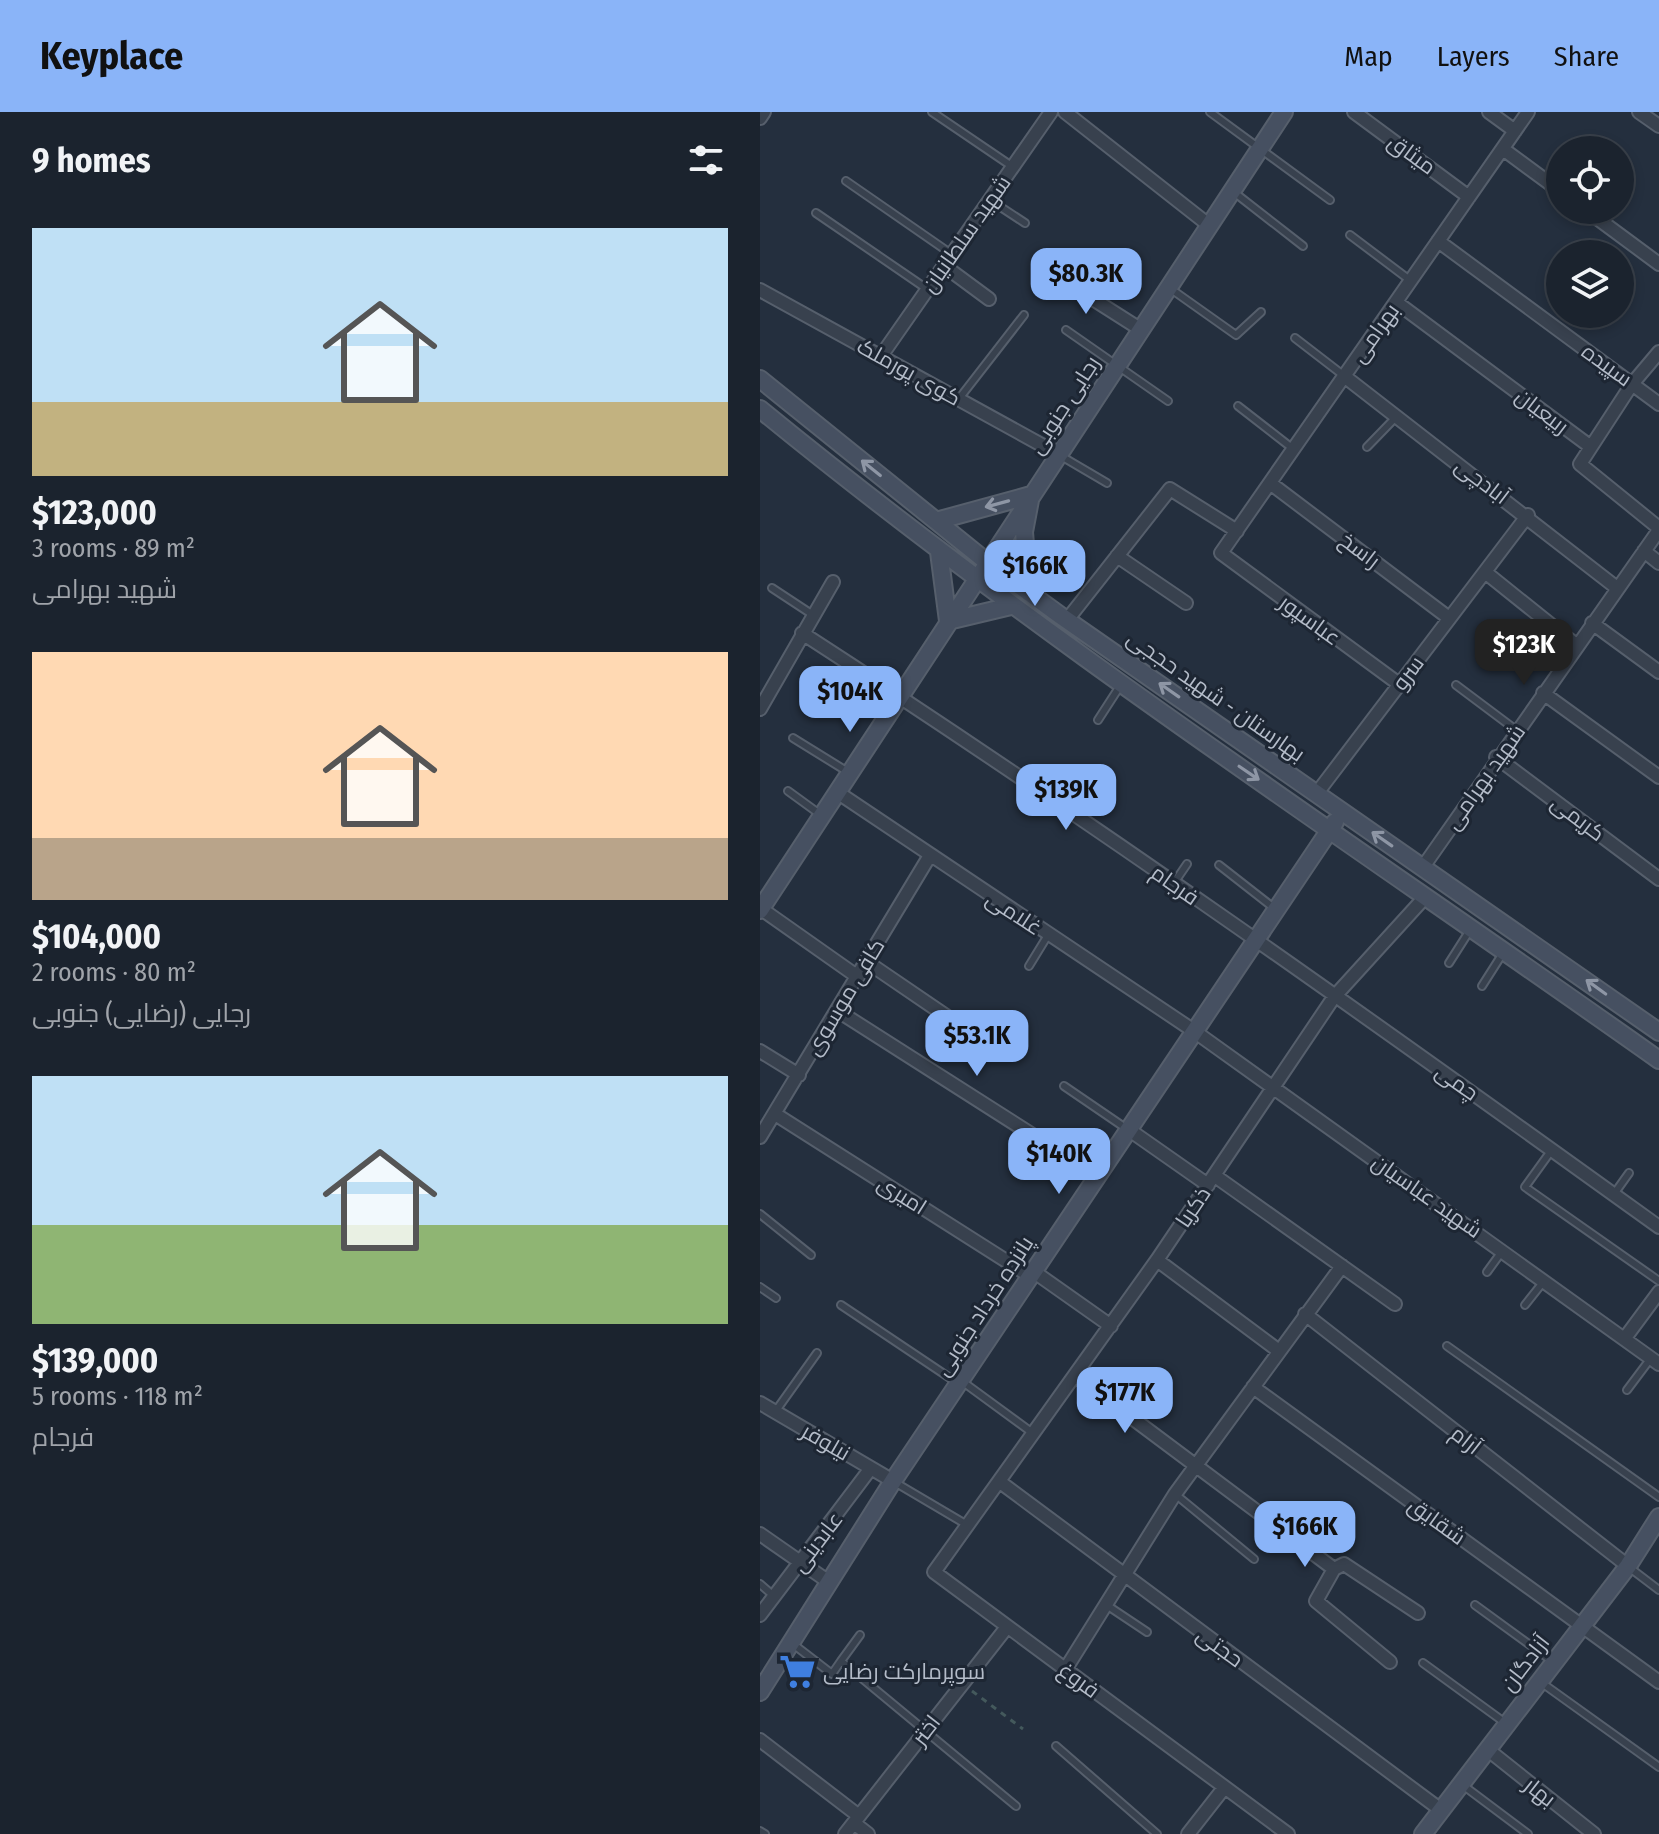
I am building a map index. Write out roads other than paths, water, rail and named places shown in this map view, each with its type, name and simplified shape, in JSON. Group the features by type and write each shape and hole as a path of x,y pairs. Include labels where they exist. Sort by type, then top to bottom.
{"street":[{"path":"760,118 764,112"},
{"name":"شهید سلطانیان","path":"881,356 1051,112"},
{"path":"1065,112 1210,226"},
{"name":"رجایی جنوبی","path":"760,909 974,579 1284,112"},
{"name":"میثاق","path":"1354,112 1469,197"},
{"path":"1489,112 1515,131"},
{"name":"بهرامی","path":"1221,553 1528,112"},
{"path":"1639,112 1659,126"},
{"path":"1503,149 1546,181"},
{"path":"1605,224 1659,264"},
{"name":"سپیده","path":"1438,241 1659,404"},
{"path":"946,259 989,299"},
{"path":"1052,273 1140,329"},
{"name":"کوی پورملک","path":"760,290 1058,454"},
{"name":"ربیعیان","path":"1396,302 1591,447 1580,464 1659,529"},
{"path":"1591,447 1632,384 1659,352"},
{"name":"آبادچی","path":"1344,376 1528,515 1617,588"},
{"name":"بهارستان - شهید حججی","path":"760,379 1029,593 1659,1032"},
{"name":"بهارستان - شهید حججی","path":"760,409 888,514 1120,686 1472,927 1659,1060"},
{"name":"راسخ","path":"1270,483 1449,618"},
{"path":"1048,633 1050,621 1064,618 1170,489 1237,531"},
{"path":"888,514 904,510 903,494"},
{"path":"936,521 1031,495 1024,532 1029,593"},
{"name":"سرو","path":"1317,793 1528,515"},
{"name":"شهید بهرامی","path":"1423,867 1496,757 1659,529"},
{"path":"1644,551 1659,563"},
{"path":"939,552 948,621 1011,606"},
{"name":"عباسپور","path":"1221,553 1399,684"},
{"path":"1117,556 1186,603"},
{"path":"1485,572 1576,645"},
{"path":"760,709 766,688 833,582"},
{"path":"1592,623 1659,672"},
{"name":"فرجام","path":"802,633 1174,883 1253,940"},
{"path":"1543,693 1659,777"},
{"name":"کریمی","path":"1496,757 1659,879"},
{"name":"غلامی","path":"837,792 929,857 1194,1031"},
{"name":"پانزده خرداد جنوبی","path":"760,1690 893,1481 1274,908 1343,811"},
{"name":"کافی موسوی","path":"760,1137 929,857"},
{"name":"ذکریا","path":"934,1572 1157,1260 1334,997 1426,896"},
{"path":"760,909 858,977"},
{"name":"چمی","path":"1253,940 1553,1148 1659,1227"},
{"path":"867,962 999,1052"},
{"path":"838,1011 1097,1176"},
{"name":"شهید عباسیان","path":"1194,1031 1655,1361"},
{"path":"760,1051 799,1075"},
{"name":"امیری","path":"775,1114 1111,1326"},
{"path":"1128,1129 1342,1266 1395,1304"},
{"path":"1157,1260 1279,1351"},
{"path":"1065,1670 1175,1494 1342,1266"},
{"path":"1625,1338 1659,1292"},
{"name":"آرام","path":"1305,1314 1628,1566"},
{"path":"1076,1376 1334,1569"},
{"name":"شقایق","path":"1253,1387 1659,1682"},
{"name":"نیلوفر","path":"760,1403 893,1481"},
{"name":"عابدینی","path":"760,1615 871,1468"},
{"name":"حجتی","path":"1000,1482 1441,1810"},
{"name":"آزادگان","path":"1423,1834 1552,1661 1628,1566 1659,1517"},
{"path":"760,1534 829,1582"},
{"path":"1390,1662 1316,1601 1334,1569 1344,1564 1418,1613"},
{"name":"فروغ","path":"934,1572 1288,1834"},
{"name":"اختر","path":"845,1834 1007,1627"},
{"path":"760,1740 857,1820 868,1834"},
{"name":"بهار","path":"1487,1749 1594,1834"},
{"path":"1188,1834 1224,1788"}],"lane":[{"path":"932,112 1013,167"},
{"path":"1210,112 1330,200"},
{"path":"846,181 946,259"},
{"path":"1232,191 1303,246"},
{"path":"990,200 1025,223"},
{"path":"816,213 927,289"},
{"path":"1350,235 1411,281"},
{"path":"1168,287 1236,335 1261,312"},
{"path":"958,400 1024,315"},
{"path":"1066,330 1168,401"},
{"path":"1295,338 1344,376"},
{"path":"1238,406 1294,449"},
{"path":"1367,447 1397,416"},
{"path":"1058,454 1107,483"},
{"path":"772,588 813,615"},
{"path":"1456,685 1516,730"},
{"path":"1098,720 1120,686"},
{"path":"793,738 849,773"},
{"path":"788,791 821,815"},
{"path":"1174,883 1187,864"},
{"path":"1219,865 1274,908"},
{"path":"1449,963 1472,927"},
{"path":"1029,966 1048,935"},
{"path":"1482,986 1505,950"},
{"path":"1064,1086 1128,1129"},
{"path":"1553,1148 1525,1187 1659,1281"},
{"path":"1614,1194 1629,1173"},
{"path":"760,1214 811,1255"},
{"path":"1487,1272 1503,1250"},
{"path":"1525,1305 1544,1281"},
{"path":"760,1287 776,1298"},
{"path":"841,1305 1034,1434"},
{"path":"1447,1346 1659,1497"},
{"path":"775,1413 817,1353"},
{"path":"1627,1390 1655,1361"},
{"path":"893,1481 969,1526"},
{"path":"1175,1494 1254,1559"},
{"path":"1628,1566 1659,1590"},
{"path":"760,1584 775,1597"},
{"path":"1105,1604 1147,1632"},
{"path":"1475,1605 1552,1661"},
{"path":"791,1642 832,1674 860,1635"},
{"path":"841,1661 923,1733 1016,1806"},
{"path":"1423,1663 1506,1723"},
{"path":"1539,1680 1659,1767"},
{"path":"1056,1746 1157,1834"},
{"path":"1461,1784 1528,1834"}],"place":[{"name":"سوپرمارکت رضایی","path":"797,1671"}]}
